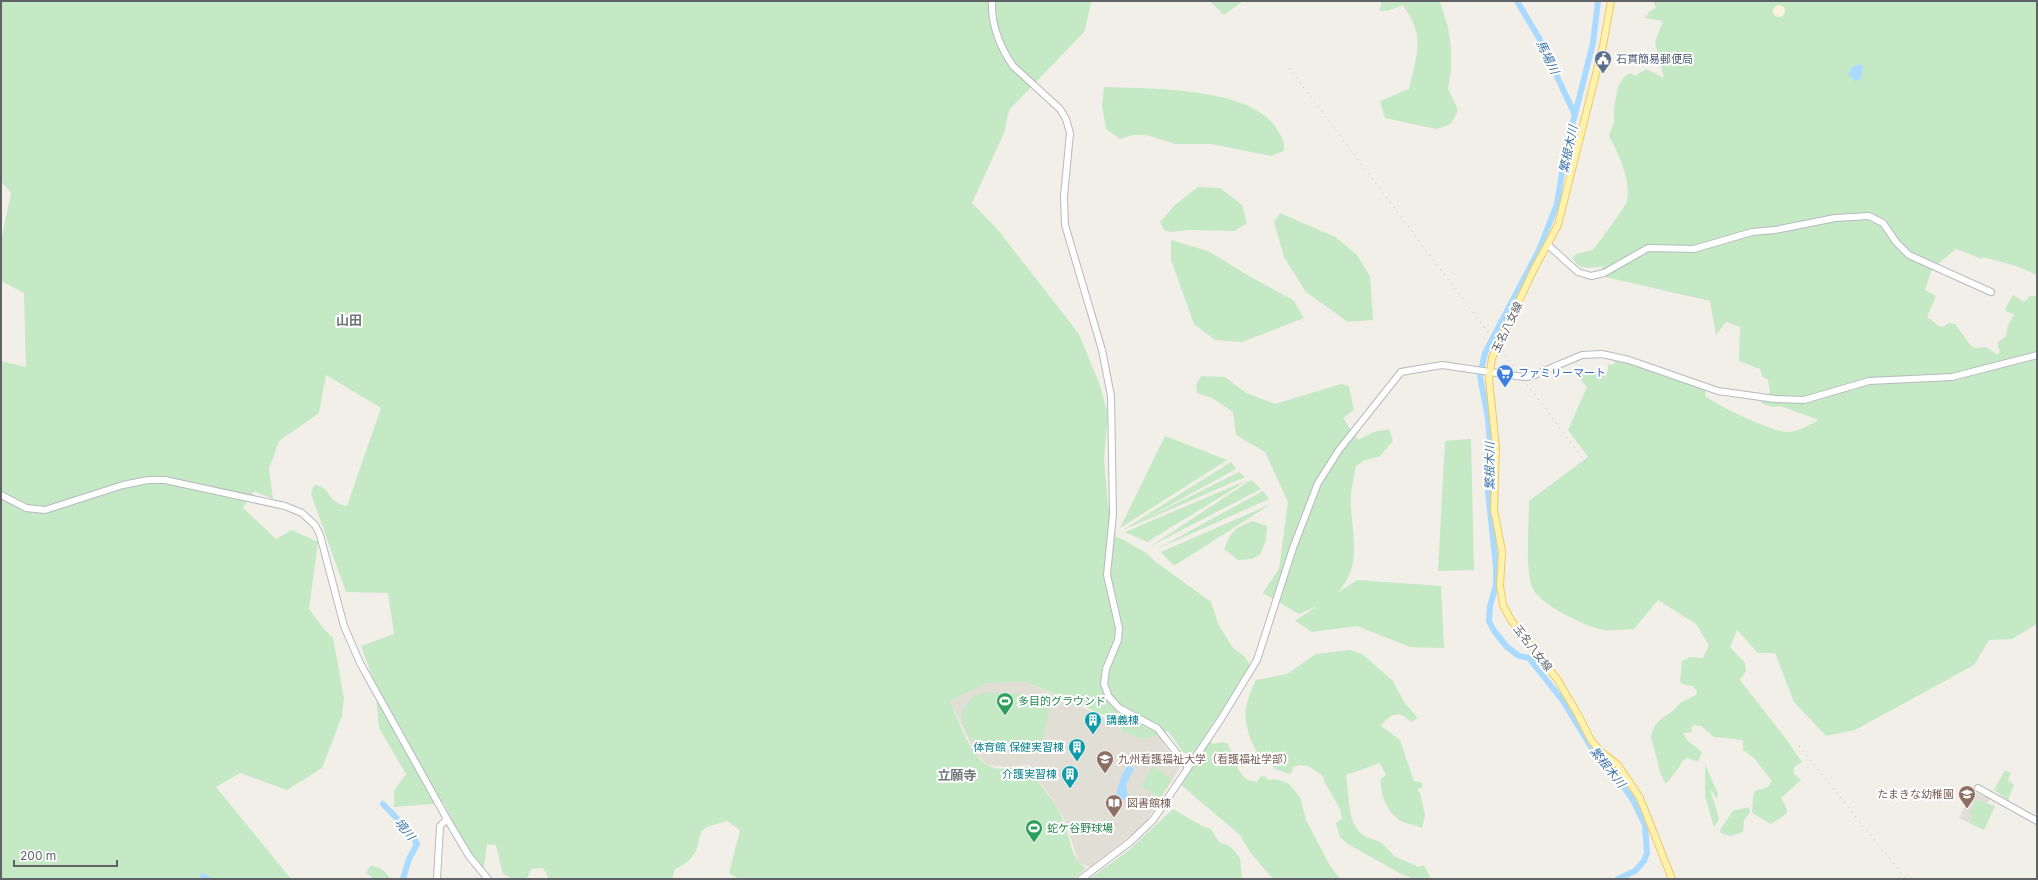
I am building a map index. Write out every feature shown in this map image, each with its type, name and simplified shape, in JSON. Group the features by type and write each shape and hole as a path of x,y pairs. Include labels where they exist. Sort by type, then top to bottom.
{"main road":[{"name":"玉名八女線","path":"1611,1 1603,46 1558,226 1534,269 1495,348 1488,372 1496,447 1494,510 1502,551 1500,586 1503,605 1511,620 1557,679 1590,740 1600,751 1618,765 1640,798 1670,879"}],"street":[{"path":"992,1 994,24 1008,58 1021,74 1060,109 1066,120 1070,133 1064,196 1065,225 1106,365 1112,410 1113,514 1107,575 1119,628 1118,640 1104,677 1106,690 1114,703 1120,708 1157,728 1187,766"},
{"path":"1548,246 1578,272 1591,276 1604,273 1648,248 1694,250 1752,232 1775,230 1835,218 1869,216 1883,223 1896,242 1909,255 1991,292"},
{"path":"1081,879 1144,830 1163,806 1187,766 1203,746 1257,660 1292,548 1318,483 1339,450 1365,414 1401,372 1442,365 1512,376 1532,376 1582,355 1602,354 1629,360 1718,391 1775,399 1804,400 1869,381 1952,377 2037,355"},
{"path":"1,495 26,508 45,510 123,485 148,480 165,480 285,506 302,512 315,525 320,535 344,626 360,662 447,819 469,856 488,879"},
{"path":"1978,788 2037,821"},
{"path":"437,879 440,826 447,819"}],"shaded area":[{"name":"九州看護福祉大学（看護福祉学部）","path":"1026,682 1110,720 1124,732 1141,739 1149,738 1157,734 1180,768 1144,825 1090,867 1079,863 1064,819 1048,793 1036,779 1030,765 1003,767 988,765 975,754 950,701 987,683"},
{"name":"たまきな幼稚園","path":"1977,793 1990,799 1986,805 1976,800 1973,815 1969,823 1959,818 1969,797"}],"green space":[{"path":"1,1 1091,1 1085,31 1009,110 1004,133 972,203 998,230 1079,334 1099,383 1108,414 1104,460 1108,505 1116,537 1146,553 1211,602 1218,624 1233,648 1244,656 1251,666 1194,752 1189,755 1183,752 1168,731 1149,738 1141,739 1124,732 1111,718 1026,682 987,683 950,701 966,739 978,757 985,763 992,767 1001,769 1029,767 1061,814 1074,854 1077,860 1086,868 1075,878 739,879 729,873 740,830 727,821 709,826 701,832 695,853 683,865 675,869 672,879 547,879 548,876 543,868 532,869 526,879 513,879 503,874 496,845 487,844 483,875 469,856 444,803 394,807 394,791 406,774 379,728 375,684 361,646 394,634 388,593 346,592 311,494 314,485 320,486 327,491 336,502 347,506 381,408 326,375 319,413 279,441 269,469 273,499 254,491 243,508 276,539 292,530 318,542 309,609 333,638 344,698 342,716 322,768 287,790 240,773 216,787 291,879 1,879 1,361 26,367 24,293 1,281 1,241 11,193 1,181"},
{"path":"1210,1 1243,1 1224,15"},
{"path":"1382,1 1440,2 1448,27 1451,48 1451,72 1448,88 1458,110 1451,124 1436,129 1385,118 1380,101 1409,89 1418,46 1415,27 1403,5 1387,11 1379,11"},
{"path":"1653,1 2037,1 2037,275 2016,266 1983,257 1982,259 1956,249 1932,269 1925,290 1936,296 1927,317 1939,326 1944,327 1948,323 1955,324 1971,346 1976,348 1986,347 1998,355 2000,350 1998,348 1998,342 2006,336 2008,325 2014,314 2007,312 2005,309 2013,295 2024,302 2030,296 2037,296 2037,624 2012,639 1989,640 1974,665 1855,730 1826,736 1794,702 1775,653 1758,653 1737,630 1730,647 1745,663 1746,671 1740,680 1802,762 1794,767 1794,774 1801,780 1781,798 1787,809 1786,814 1771,824 1752,813 1755,791 1768,787 1772,781 1754,758 1743,750 1743,740 1714,737 1701,726 1695,725 1691,727 1692,732 1683,733 1688,741 1702,752 1698,762 1687,758 1682,761 1680,766 1666,784 1661,775 1651,737 1652,732 1656,724 1673,711 1680,703 1696,695 1697,692 1693,686 1682,684 1680,681 1682,661 1690,657 1703,658 1709,645 1696,624 1658,600 1634,629 1604,630 1596,628 1575,620 1543,600 1536,594 1530,579 1528,557 1529,501 1588,457 1568,430 1587,387 1581,380 1584,369 1600,375 1606,374 1608,371 1608,365 1614,364 1617,357 1706,387 1705,396 1745,418 1780,431 1796,431 1819,420 1780,406 1772,407 1761,403 1770,392 1768,380 1762,376 1760,369 1739,361 1740,327 1726,322 1716,335 1710,301 1601,276 1603,266 1590,268 1582,267 1575,262 1573,258 1576,254 1593,250 1627,201 1628,193 1626,176 1617,151 1609,136 1614,122 1614,108 1618,86 1624,77 1630,73 1635,76 1646,69 1664,78 1655,42 1663,21 1645,18 1650,11 1656,8"},
{"path":"1104,87 1147,88 1199,93 1224,98 1247,105 1265,116 1278,131 1284,143 1284,151 1271,156 1211,144 1176,144 1146,135 1133,135 1120,139 1106,129 1102,106"},
{"path":"1198,187 1220,188 1242,205 1247,223 1234,231 1188,230 1171,232 1164,230 1160,222 1175,205"},
{"path":"1280,213 1335,237 1357,255 1370,276 1373,320 1348,322 1306,292 1284,257 1274,222"},
{"path":"1171,240 1208,251 1293,300 1304,318 1242,342 1215,340 1194,324 1171,260"},
{"path":"1201,376 1225,377 1246,393 1275,404 1341,384 1349,386 1354,410 1343,418 1358,440 1374,432 1389,429 1393,441 1379,457 1365,460 1356,466 1351,494 1354,558 1346,582 1337,593 1357,580 1441,586 1444,648 1410,647 1357,626 1312,632 1295,621 1317,606 1299,614 1263,593 1279,569 1288,502 1265,452 1236,435 1233,412 1212,398 1197,393 1196,385"},
{"path":"1165,436 1227,460 1120,528"},
{"path":"1471,439 1474,570 1438,571 1445,441"},
{"path":"1231,462 1236,469 1141,521 1239,472 1245,477 1123,530"},
{"path":"1248,480 1147,542 1125,532"},
{"path":"1251,480 1261,489 1151,546"},
{"path":"1263,491 1269,499 1157,549"},
{"path":"1271,504 1174,566 1161,552"},
{"path":"1253,521 1267,526 1266,540 1260,555 1252,559 1238,560 1224,549 1234,530"},
{"path":"1350,650 1362,654 1393,681 1404,702 1418,718 1411,722 1404,716 1393,715 1381,726 1400,740 1414,781 1421,782 1423,787 1417,790 1420,793 1425,815 1422,828 1396,818 1388,808 1383,797 1381,790 1381,779 1386,775 1378,762 1377,764 1346,775 1351,817 1357,829 1362,834 1380,842 1393,855 1418,867 1424,865 1431,879 1415,879 1401,874 1348,844 1340,837 1336,823 1342,818 1340,809 1324,781 1323,776 1313,769 1302,765 1293,767 1292,772 1289,774 1275,769 1272,766 1274,757 1269,757 1256,751 1251,741 1246,723 1246,708 1251,690 1256,680 1287,674 1316,654"},
{"name":"多目的グラウンド","path":"984,692 1040,695 1052,700 1042,741 973,743 964,726 962,713 964,708 971,700"},
{"path":"1208,741 1214,744 1223,742 1227,743 1240,772 1248,780 1257,782 1260,777 1264,776 1269,780 1275,779 1288,783 1300,797 1306,820 1330,866 1340,879 1273,879 1250,852 1240,835 1181,785"},
{"path":"1705,764 1718,794 1717,799 1710,789 1719,819 1714,827 1705,796"},
{"path":"1153,766 1172,779 1160,798 1141,786"},
{"path":"2005,770 2011,773 2008,780 2014,785 2008,800 1994,790"},
{"path":"1976,800 1995,806 1984,830 1969,823 1973,815 1970,814"},
{"path":"1749,807 1750,812 1744,820 1743,832 1730,836 1721,833 1720,830 1733,811"},
{"path":"1173,809 1202,826 1211,829 1219,842 1230,846 1240,858 1242,879 1089,879 1128,851"},
{"path":"370,866 382,870 390,879 371,879 371,876 366,873"}],"sand":[{"path":"1777,5 1781,5 1785,11 1781,17 1777,17 1773,13 1773,9"}],"water":[{"path":"1861,64 1863,67 1861,79 1855,81 1848,74 1853,66"},
{"path":"1129,765 1134,769 1126,785 1128,797 1123,800 1115,799 1124,771"}],"waterway":[{"name":"馬場川","path":"1517,1 1539,38 1575,115"},
{"name":"繁根木川","path":"1598,1 1593,43 1565,154 1557,204 1539,250 1485,353 1480,376 1488,418 1490,444 1488,492 1496,566 1496,585 1490,606 1489,621 1494,631 1507,647 1519,656 1529,658 1563,701 1596,755 1619,780 1633,800 1645,825 1647,853 1644,861 1635,871 1618,879"},
{"name":"境川","path":"383,804 410,832 417,844 409,859 403,879"},
{"path":"203,876 207,879"}],"railway":[{"path":"1289,68 1587,464"},
{"path":"1799,746 1906,879"}],"place":[{"name":"石貫簡易郵便局","path":"1603,74"},
{"name":"ファミリーマート","path":"1505,388"},
{"name":"多目的グラウンド","path":"1005,716"},
{"name":"講義棟","path":"1093,735"},
{"name":"体育館 保健実習棟","path":"1077,762"},
{"name":"九州看護福祉大学（看護福祉学部）","path":"1105,774"},
{"name":"介護実習棟","path":"1070,789"},
{"name":"たまきな幼稚園","path":"1967,809"},
{"name":"図書館棟","path":"1114,818"},
{"name":"蛇ケ谷野球場","path":"1034,843"}],"district":[{"name":"山田","path":"349,320"},
{"name":"立願寺","path":"957,775"}]}
